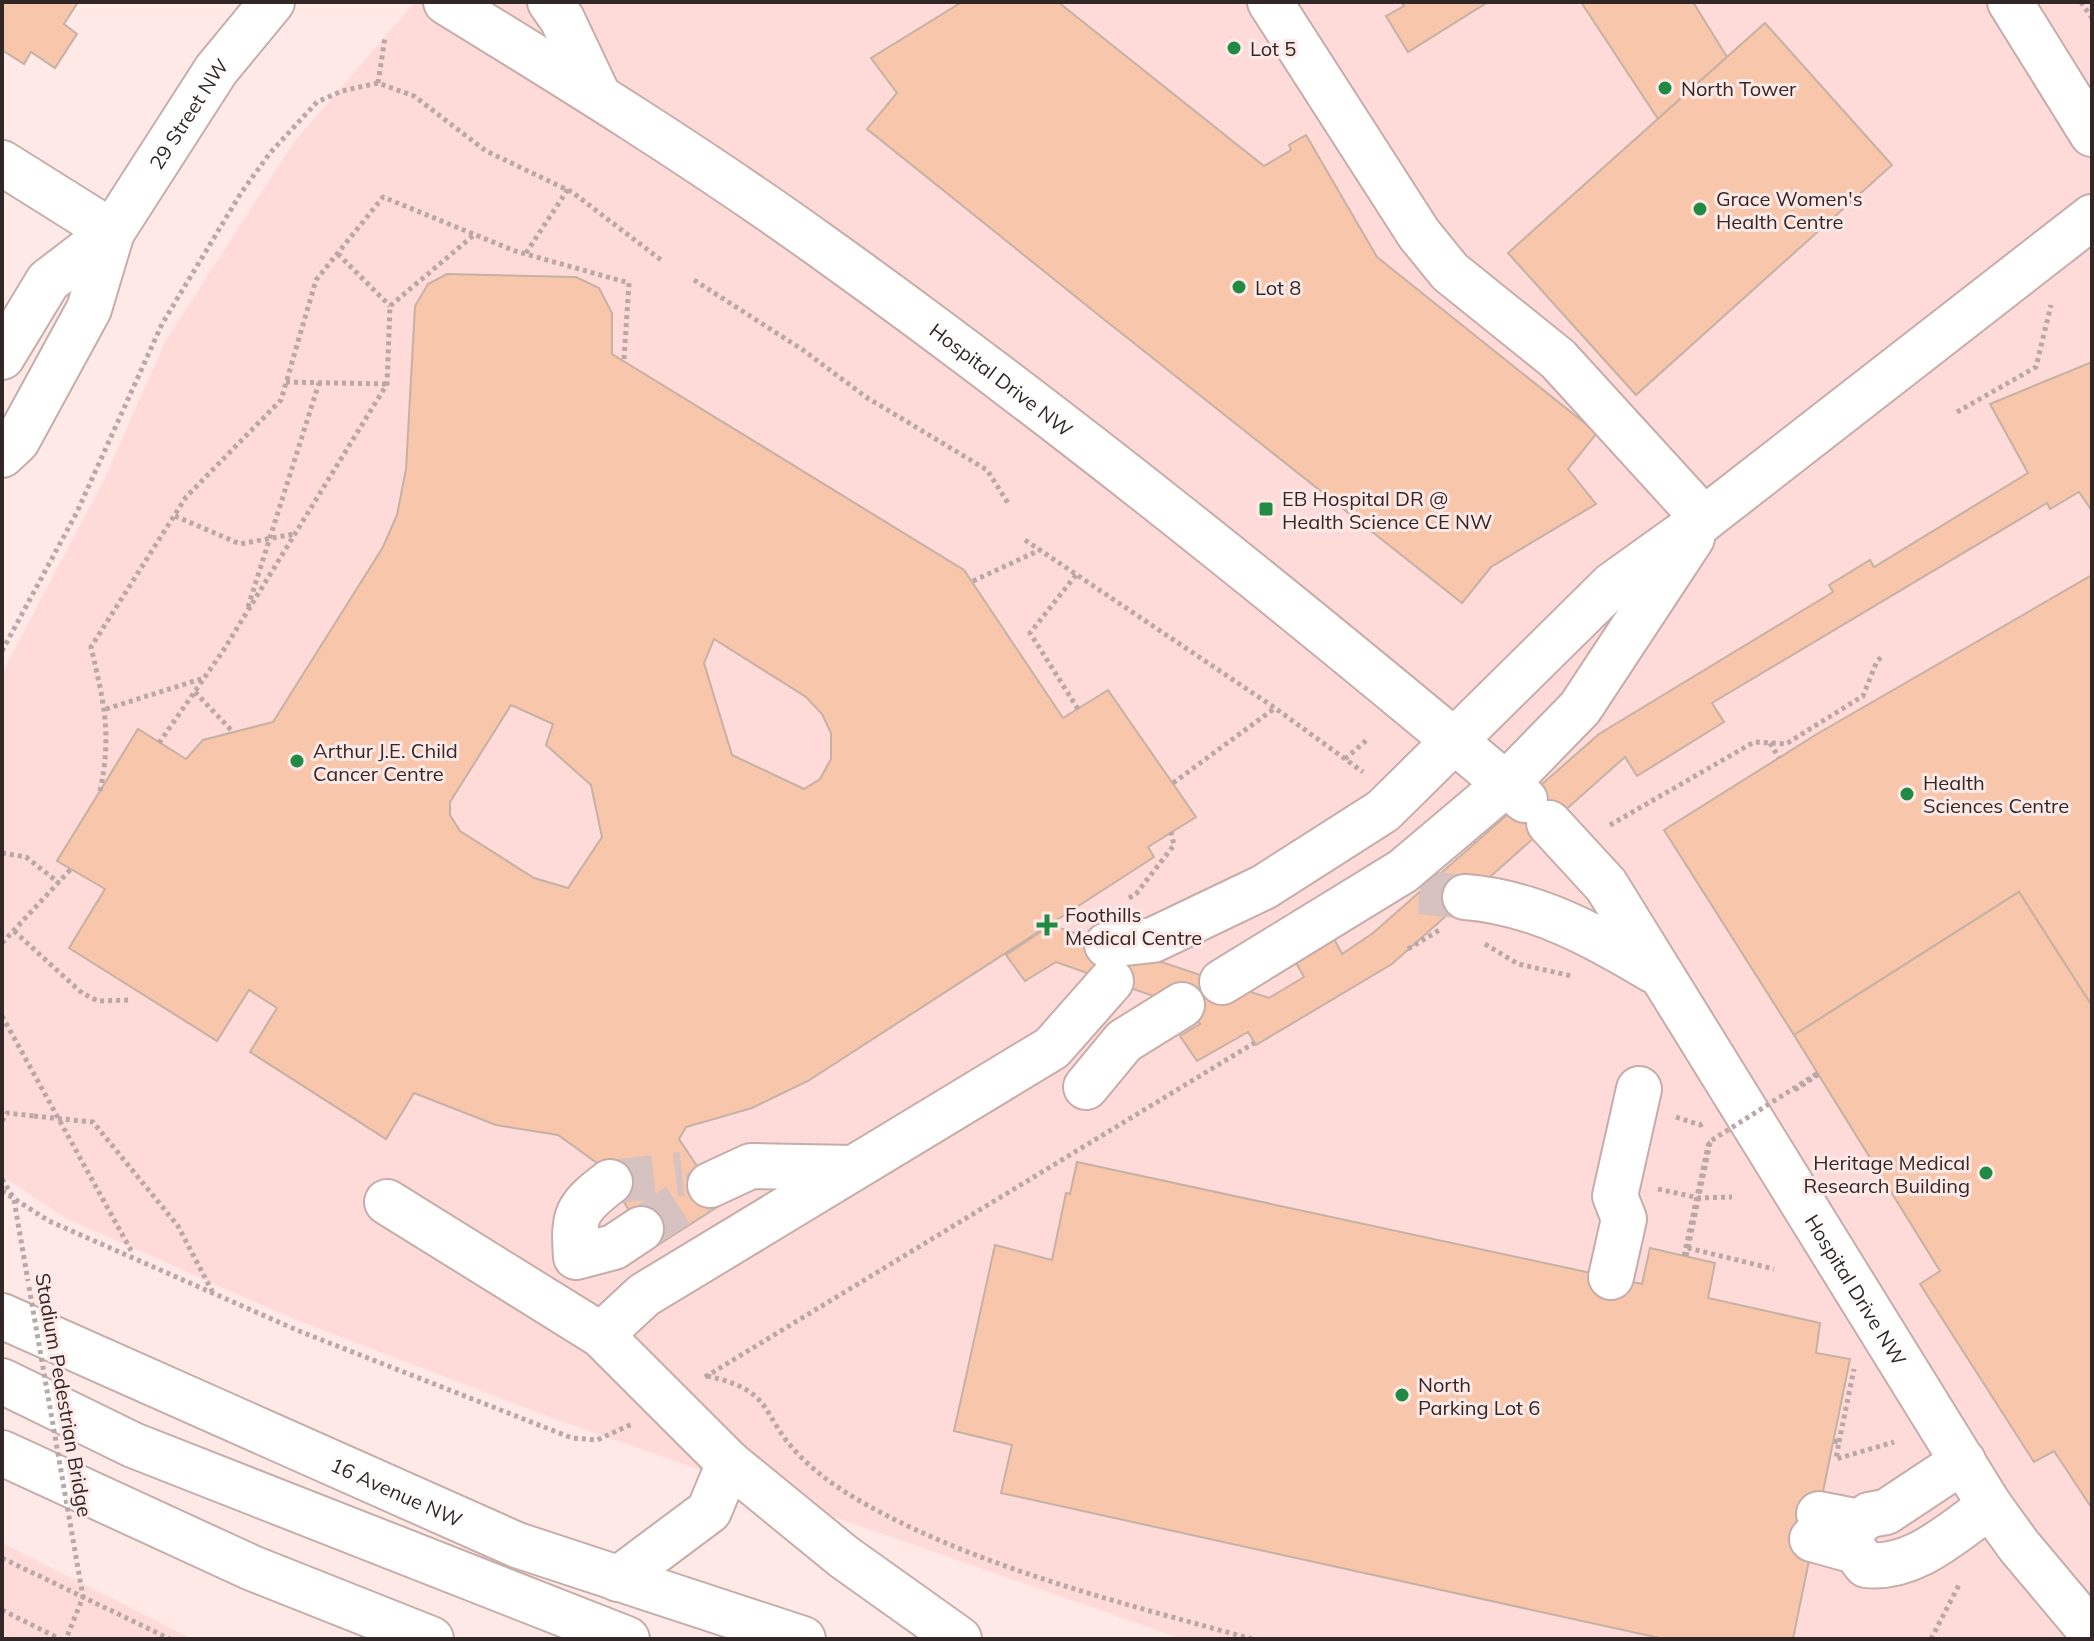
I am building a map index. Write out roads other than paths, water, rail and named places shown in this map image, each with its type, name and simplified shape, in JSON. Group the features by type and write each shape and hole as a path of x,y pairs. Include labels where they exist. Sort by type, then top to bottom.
{"main road":[{"name":"29 Street NW","path":"2,455 17,441 89,309 112,232 216,70 272,2"},
{"name":"Hospital Drive NW","path":"446,2 598,95 819,244 1075,436 1527,802 1606,885 1990,1506 2019,1546 2092,1633"},
{"path":"550,2 562,19 598,95"},
{"path":"1270,2 1419,234 1450,272 1558,359 1704,519"},
{"path":"2010,2 2092,134"},
{"path":"2,163 112,232"},
{"path":"601,1335 644,1295 1052,1048 1127,955 1264,887 1383,811 1612,585 1704,519 2092,217"},
{"name":"29 Street NW","path":"2,357 48,281 112,232"},
{"path":"1222,982 1403,871 1527,802 1580,708 1704,519"},
{"path":"1374,889 1420,892"},
{"path":"1465,897 1495,899 1592,934 1662,976"},
{"path":"1086,1087 1124,1041 1182,1005"},
{"path":"1052,1048 1124,1041"},
{"path":"1611,1277 1624,1219 1636,1192 1655,1102"},
{"path":"703,1175 751,1166 853,1168"},
{"path":"387,1202 601,1335 729,1463 844,1557 959,1639"},
{"path":"549,1303 576,1257 614,1247 626,1206"},
{"path":"2,1298 108,1365"},
{"name":"16 Avenue NW","path":"2,1316 517,1545 803,1639"},
{"path":"2,1381 133,1445 627,1639"},
{"path":"2,1453 252,1568 431,1639"},
{"path":"1963,1461 1886,1512 1869,1515 1860,1522 1815,1527 1842,1574 1854,1574 1866,1565 1883,1567 1902,1563 1990,1506"},
{"path":"618,1579 709,1511 729,1463"}],"tunnel":[{"path":"1420,892 1465,897"},
{"path":"610,1182 682,1174"},
{"path":"641,1229 710,1185"}],"place":[{"name":"Lot 5","path":"1234,48"},
{"name":"North Tower","path":"1665,88"},
{"name":"Grace Women's Health Centre","path":"1700,209"},
{"name":"Lot 8","path":"1239,287"},
{"name":"EB Hospital DR @ Health Science CE NW","path":"1266,509"},
{"name":"Arthur J.E. Child Cancer Centre","path":"297,761"},
{"name":"Health Sciences Centre","path":"1907,794"},
{"name":"Foothills Medical Centre","path":"1047,925"},
{"name":"Heritage Medical Research Building","path":"1986,1173"},
{"name":"North Parking Lot 6","path":"1402,1395"}]}
